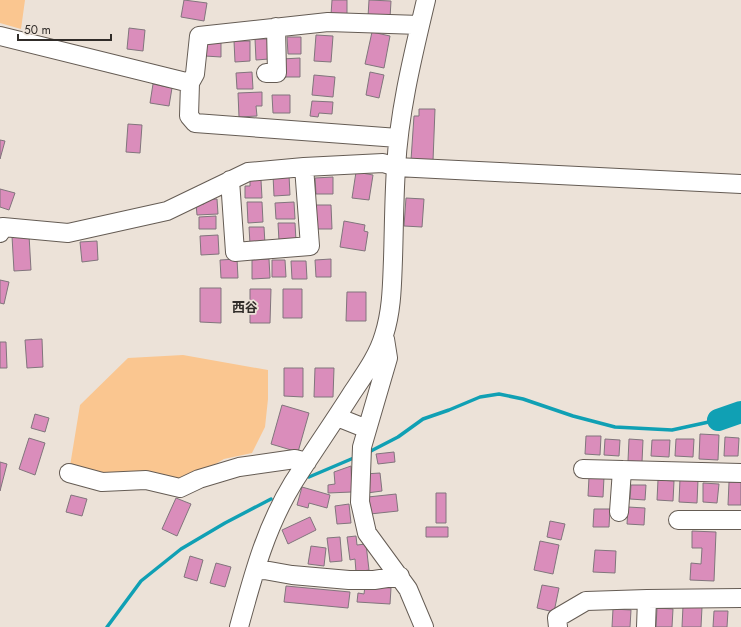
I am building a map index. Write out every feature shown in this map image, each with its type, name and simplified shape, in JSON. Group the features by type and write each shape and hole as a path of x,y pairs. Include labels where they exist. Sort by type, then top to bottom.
{"street":[{"path":"239,627 254,571 276,514 307,462 374,360 384,336 390,312 392,285 398,138 404,98 426,0"},
{"path":"398,138 195,123 189,116 190,83 194,74 199,36 328,22 420,25"},
{"path":"266,73 277,73 276,27"},
{"path":"0,36 190,83"},
{"path":"1,228 68,232 166,211 248,172 304,167 382,163 396,167 741,184"},
{"path":"230,180 235,252 310,246 304,167"},
{"path":"384,336 388,358 367,428 361,454 360,502 367,532 408,588 424,627"},
{"path":"337,417 367,428"},
{"path":"69,473 102,482 146,480 180,488 199,479 239,467 295,459 307,462"},
{"path":"583,469 741,473"},
{"path":"619,512 622,470"},
{"path":"678,520 741,520"},
{"path":"254,571 264,570 349,580 374,580 400,576"},
{"path":"558,627 557,618 586,601 741,598"},
{"path":"646,627 647,599"}],"shaded area":[{"path":"0,0 25,0 21,29 0,23"},
{"path":"183,355 268,370 268,399 265,427 252,453 224,459 171,490 70,466 80,405 128,358"}],"building":[{"path":"184,0 207,3 204,21 181,17"},
{"path":"332,0 347,0 347,15 331,15"},
{"path":"369,0 391,1 390,18 368,17"},
{"path":"129,28 145,30 143,51 127,49"},
{"path":"372,32 390,36 384,68 365,64"},
{"path":"316,35 333,36 331,62 314,61"},
{"path":"287,37 301,37 301,54 288,54"},
{"path":"206,38 221,38 221,57 205,56"},
{"path":"255,39 268,39 269,59 256,60"},
{"path":"234,41 250,41 250,61 235,62"},
{"path":"300,58 300,77 283,77 282,59"},
{"path":"252,72 253,89 237,89 236,73"},
{"path":"370,72 384,75 379,98 366,95"},
{"path":"314,75 335,77 333,97 312,95"},
{"path":"153,84 172,88 169,106 150,103"},
{"path":"262,92 262,106 256,106 257,116 239,117 238,93"},
{"path":"272,95 290,95 290,113 273,113"},
{"path":"312,101 333,102 332,114 319,113 318,117 310,116"},
{"path":"419,109 435,109 433,161 411,160 414,116 419,116"},
{"path":"128,124 142,125 140,153 126,152"},
{"path":"0,140 5,141 0,159"},
{"path":"356,172 373,175 369,200 352,198"},
{"path":"273,175 289,175 290,195 274,196"},
{"path":"333,177 333,194 316,194 315,178"},
{"path":"250,180 261,180 262,198 245,198 245,186 250,186"},
{"path":"0,189 15,193 9,210 0,207"},
{"path":"406,198 424,199 422,227 404,226"},
{"path":"217,199 218,214 197,215 196,204 204,204 204,200"},
{"path":"247,202 262,202 263,222 248,223"},
{"path":"294,202 295,219 276,219 275,203"},
{"path":"315,205 331,205 332,229 316,229"},
{"path":"216,216 216,229 199,229 199,217"},
{"path":"344,221 365,225 364,231 368,232 365,251 340,247"},
{"path":"278,223 295,223 296,241 279,241"},
{"path":"249,227 264,227 265,244 250,244"},
{"path":"29,235 31,270 14,271 12,236"},
{"path":"218,235 219,254 201,255 200,236"},
{"path":"97,241 98,260 82,262 80,242"},
{"path":"237,259 238,278 221,278 220,260"},
{"path":"269,259 270,278 252,279 252,260"},
{"path":"331,259 331,277 316,277 315,260"},
{"path":"272,260 285,260 286,277 272,277"},
{"path":"291,261 306,261 307,279 292,279"},
{"path":"0,280 9,282 4,304 0,303"},
{"path":"200,288 221,288 221,323 200,322"},
{"path":"250,289 271,289 270,323 250,323"},
{"path":"283,289 302,289 302,318 283,318"},
{"path":"347,292 366,292 366,321 346,321"},
{"path":"42,339 43,367 27,368 25,340"},
{"path":"0,342 6,342 7,368 0,368"},
{"path":"284,368 303,368 303,397 284,396"},
{"path":"315,368 334,368 333,397 314,397"},
{"path":"282,405 309,413 298,452 271,444"},
{"path":"35,414 49,418 45,432 31,428"},
{"path":"700,434 719,435 718,460 699,459"},
{"path":"586,436 601,436 600,455 585,454"},
{"path":"725,437 739,438 738,456 724,456"},
{"path":"29,438 45,443 35,475 19,469"},
{"path":"605,439 620,440 619,456 604,455"},
{"path":"629,439 643,440 642,462 628,461"},
{"path":"676,439 694,439 693,457 675,456"},
{"path":"652,440 670,440 669,457 651,456"},
{"path":"394,452 395,462 378,464 376,454"},
{"path":"0,462 7,464 0,491"},
{"path":"351,466 352,492 328,493 328,485 335,484 334,472"},
{"path":"380,473 382,491 367,493 364,474"},
{"path":"589,477 604,477 603,497 588,496"},
{"path":"680,479 698,480 697,503 679,502"},
{"path":"658,480 674,481 673,501 657,500"},
{"path":"729,482 741,482 741,505 728,505"},
{"path":"703,483 719,484 717,503 703,502"},
{"path":"631,485 646,485 645,500 630,499"},
{"path":"302,487 330,495 327,508 309,503 308,508 297,505"},
{"path":"436,493 446,493 446,523 436,523"},
{"path":"396,494 398,511 370,514 368,497"},
{"path":"71,495 87,499 82,516 66,512"},
{"path":"176,498 191,504 177,536 162,529"},
{"path":"349,504 351,523 337,524 335,506"},
{"path":"628,507 645,508 644,525 627,524"},
{"path":"594,509 610,509 609,527 593,527"},
{"path":"310,517 316,530 288,544 282,530"},
{"path":"550,521 565,524 561,540 547,537"},
{"path":"426,527 448,527 448,537 426,537"},
{"path":"692,531 716,532 714,581 690,580 691,563 701,564 702,548 692,548"},
{"path":"356,536 357,545 366,544 369,570 356,572 355,559 350,560 347,537"},
{"path":"340,537 342,561 330,562 327,538"},
{"path":"540,541 559,545 553,574 534,570"},
{"path":"311,546 326,548 324,566 308,564"},
{"path":"595,550 616,551 615,573 593,572"},
{"path":"190,556 203,560 197,581 184,577"},
{"path":"216,563 231,567 225,587 210,583"},
{"path":"542,585 559,588 554,612 537,608"},
{"path":"286,586 350,592 348,608 284,602"},
{"path":"365,586 391,588 390,604 357,602 358,593 364,594"},
{"path":"683,606 702,607 701,627 682,627"},
{"path":"657,608 673,609 672,627 656,627"},
{"path":"613,609 631,610 630,627 612,627"},
{"path":"714,611 728,611 727,627 713,627"}],"waterway":[{"path":"367,453 398,437 423,419 480,397 499,394 523,399 573,416 615,427 672,430 718,420"},
{"path":"718,420 741,412"},
{"path":"309,477 356,457"},
{"path":"107,627 141,581 181,549 225,523 271,499"}],"district":[{"name":"西谷","path":"245,307"}]}
